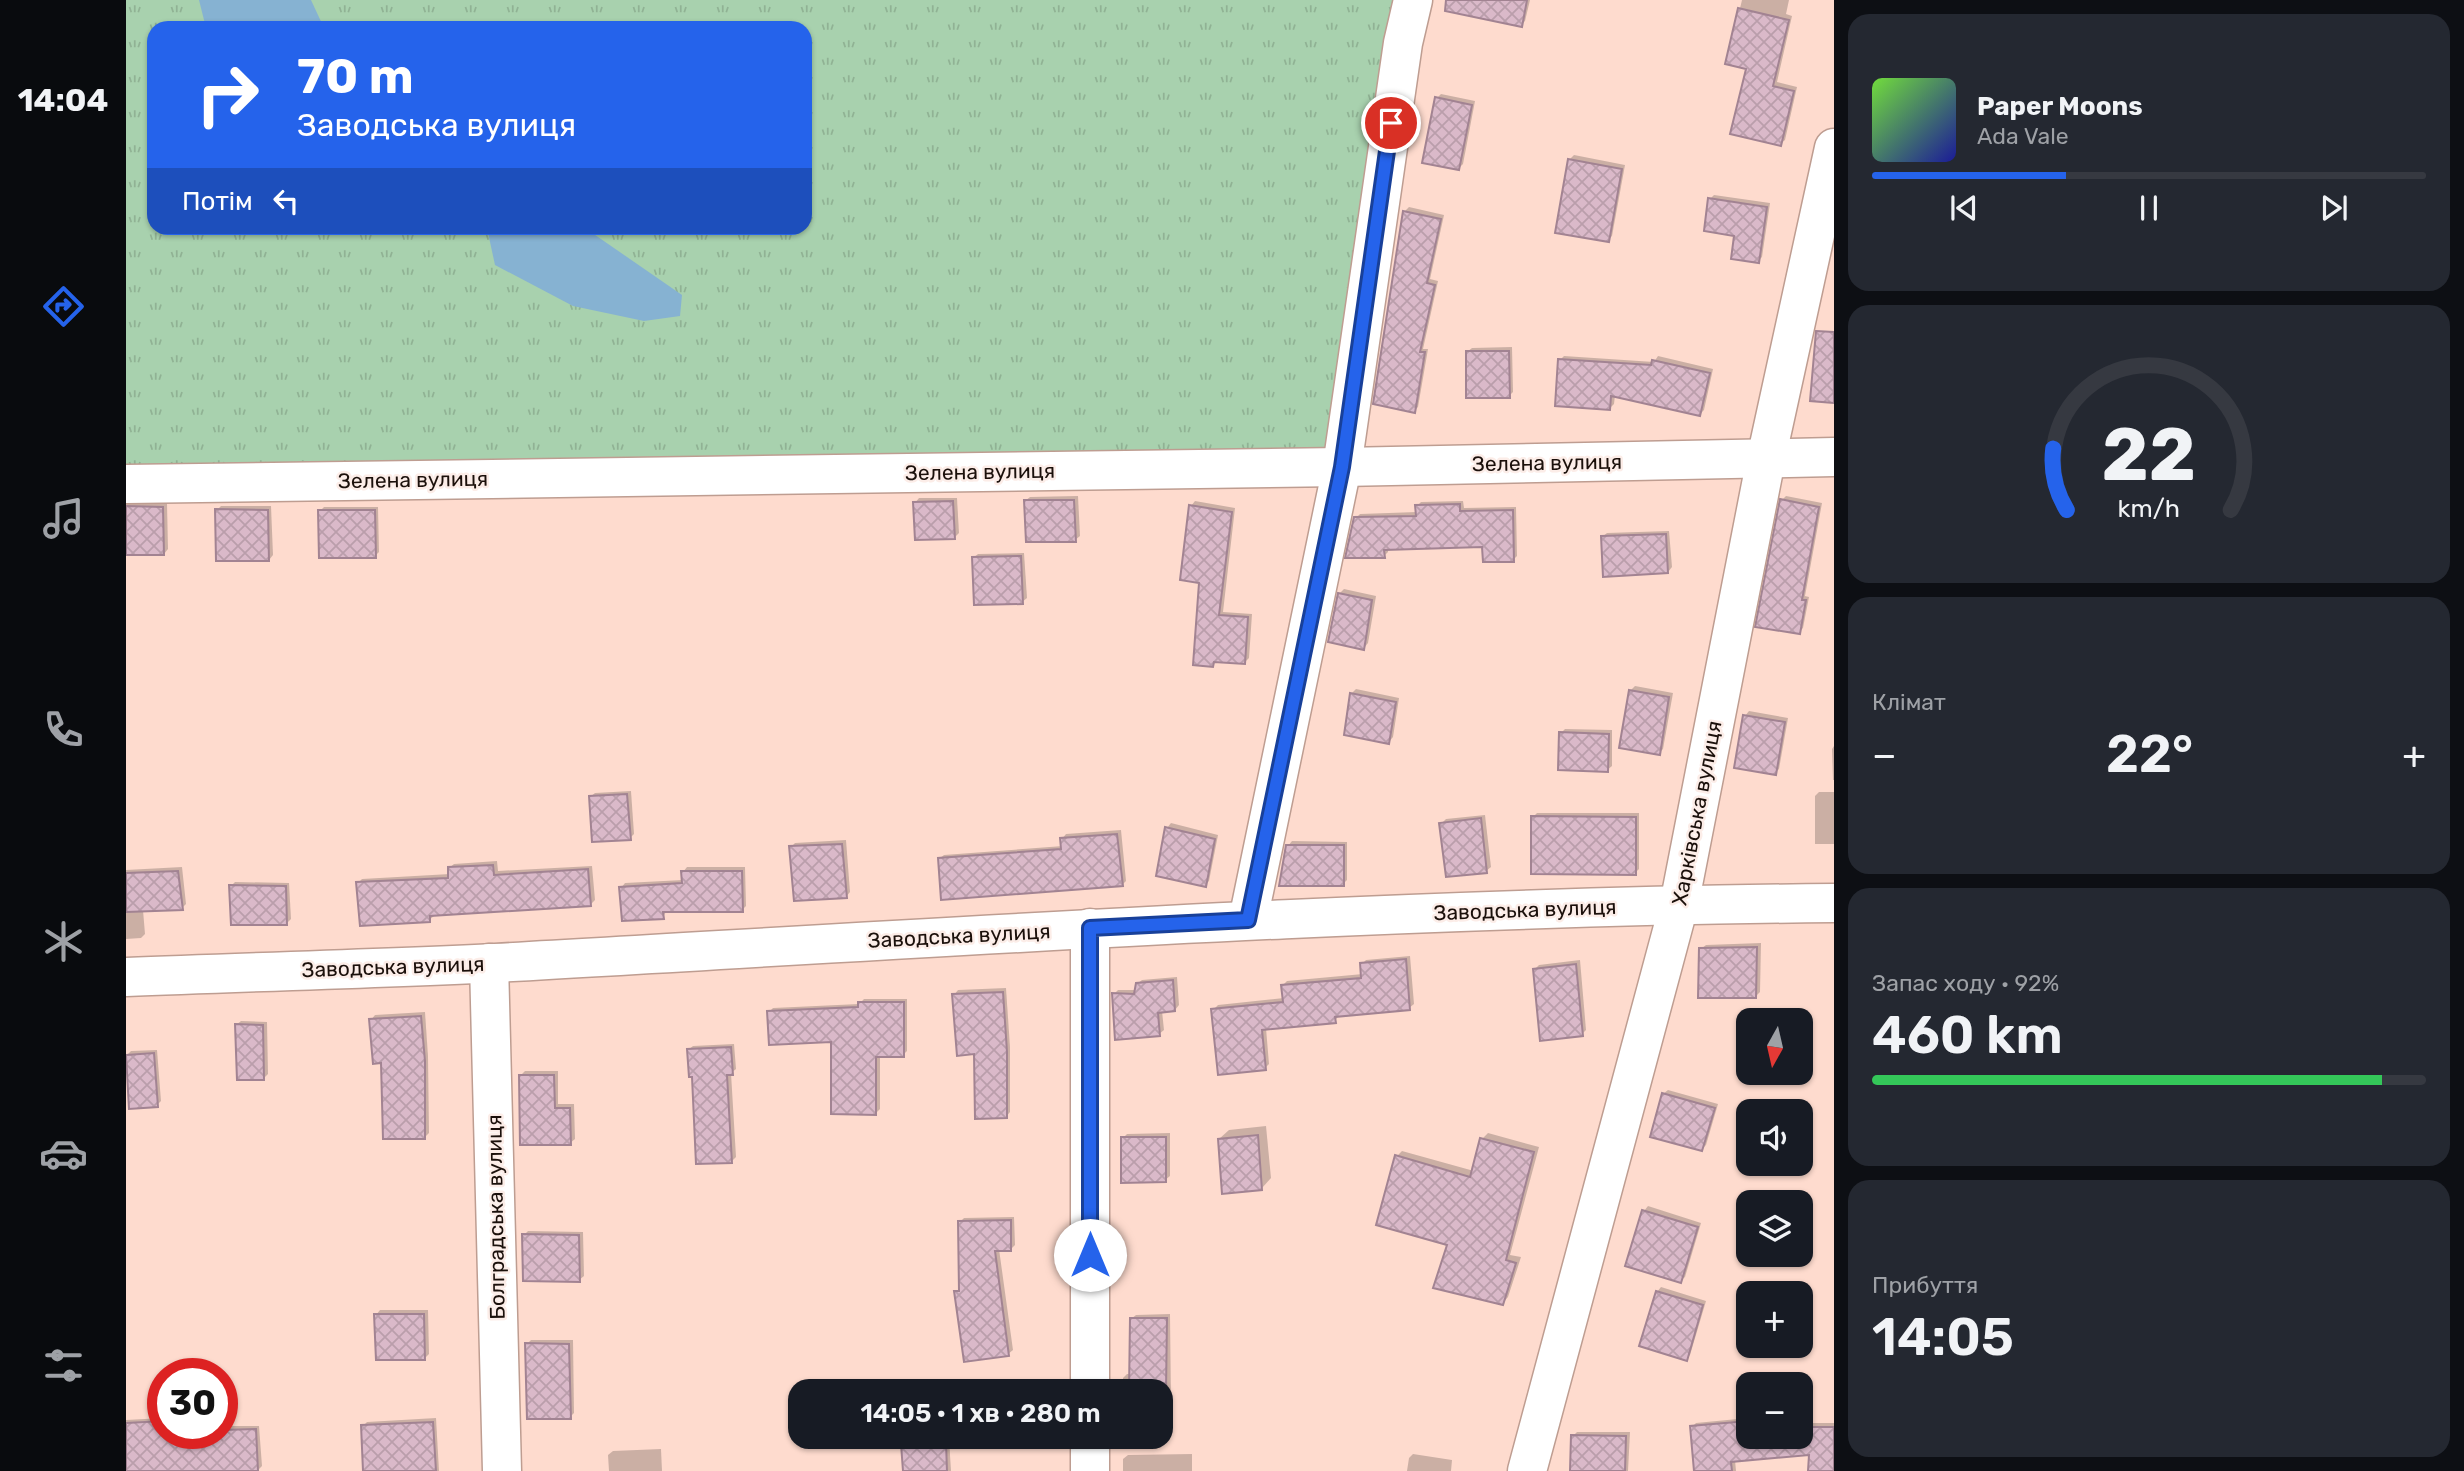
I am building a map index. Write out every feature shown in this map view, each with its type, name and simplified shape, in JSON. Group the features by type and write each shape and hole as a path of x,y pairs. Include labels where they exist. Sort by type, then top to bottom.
{"street":[{"path":"1248,920 1342,467 1401,57 1413,0"},
{"name":"Харківська вулиця","path":"1527,1471 1679,905 1766,459 1834,148"},
{"name":"Зелена вулиця","path":"126,484 1342,467 1834,457"},
{"name":"Заводська вулиця","path":"126,977 489,963 1248,920 1679,905 1834,903"},
{"path":"1090,928 1090,1379"},
{"name":"Болградська вулиця","path":"489,963 502,1471"},
{"path":"1090,1449 1090,1471"}],"green space":[{"path":"126,0 1413,0 1342,467 126,484"}],"water":[{"path":"199,0 311,0 321,21 204,21"},
{"path":"489,235 595,235 682,295 680,316 644,321 573,306 495,265"}],"building":[{"path":"1446,0 1527,0 1522,27 1445,11"},
{"path":"1738,8 1789,20 1773,86 1794,91 1781,146 1730,134 1746,69 1725,64"},
{"path":"1435,97 1472,105 1459,170 1422,163"},
{"path":"1568,159 1622,169 1609,242 1555,233"},
{"path":"1708,198 1767,207 1759,263 1731,259 1734,236 1704,231"},
{"path":"1403,211 1441,219 1427,283 1435,285 1420,352 1425,352 1415,413 1373,404"},
{"path":"1816,331 1834,332 1834,403 1810,401"},
{"path":"1466,351 1509,351 1510,398 1466,398"},
{"path":"1558,359 1651,365 1652,360 1710,373 1700,416 1611,396 1610,410 1555,406"},
{"path":"1780,499 1819,507 1802,600 1806,600 1800,634 1755,627"},
{"path":"1024,500 1074,500 1076,542 1026,542"},
{"path":"953,501 955,539 915,540 913,502"},
{"path":"1460,504 1460,511 1513,510 1514,562 1483,562 1482,547 1384,550 1385,558 1345,558 1354,517 1416,516 1415,505"},
{"path":"1189,505 1232,512 1219,615 1248,617 1245,664 1214,662 1213,667 1193,665 1199,583 1180,580"},
{"path":"126,506 163,507 164,555 126,555"},
{"path":"215,509 268,510 269,561 216,561"},
{"path":"318,510 375,510 376,558 319,558"},
{"path":"1666,534 1668,573 1603,577 1601,536"},
{"path":"1021,556 1023,604 974,605 972,557"},
{"path":"1338,593 1372,600 1364,650 1328,642"},
{"path":"1629,690 1669,697 1660,755 1619,748"},
{"path":"1350,693 1396,702 1389,744 1344,735"},
{"path":"1743,715 1785,722 1776,775 1734,768"},
{"path":"1559,732 1609,734 1608,772 1558,770"},
{"path":"627,794 631,840 592,842 589,796"},
{"path":"1531,816 1636,817 1636,875 1531,874"},
{"path":"1481,818 1487,873 1446,877 1439,823"},
{"path":"1165,827 1215,839 1206,887 1156,876"},
{"path":"1117,834 1123,886 941,900 938,858 1061,849 1060,838"},
{"path":"842,844 847,898 794,901 789,846"},
{"path":"1286,845 1344,845 1344,886 1279,886"},
{"path":"493,865 494,875 588,869 591,906 430,916 430,922 360,926 356,882 448,878 448,867"},
{"path":"178,871 183,910 126,912 126,873"},
{"path":"681,871 742,871 743,912 663,912 664,919 622,921 619,887 682,883"},
{"path":"229,885 286,886 287,925 231,925"},
{"path":"1757,947 1756,998 1698,998 1699,948"},
{"path":"1406,959 1410,1010 1335,1017 1336,1023 1262,1030 1266,1070 1218,1075 1211,1009 1283,1002 1281,985 1361,978 1360,963"},
{"path":"1576,964 1583,1036 1540,1041 1533,969"},
{"path":"1173,980 1175,1011 1158,1013 1160,1036 1115,1040 1112,993 1134,994 1136,983"},
{"path":"1003,992 1007,1118 975,1119 974,1054 957,1056 952,994"},
{"path":"858,1002 904,1002 904,1057 876,1057 876,1115 831,1114 831,1042 769,1045 767,1011 858,1007"},
{"path":"421,1016 425,1061 425,1139 383,1139 381,1063 373,1064 369,1019"},
{"path":"235,1024 263,1025 264,1080 237,1080"},
{"path":"731,1047 733,1075 727,1075 732,1163 696,1164 692,1077 689,1077 687,1049"},
{"path":"154,1053 158,1107 129,1109 126,1055"},
{"path":"519,1075 554,1075 555,1108 570,1108 571,1145 520,1145"},
{"path":"1662,1093 1715,1108 1702,1151 1650,1137"},
{"path":"1258,1135 1262,1190 1222,1194 1218,1139"},
{"path":"1121,1137 1166,1137 1166,1182 1121,1183"},
{"path":"1480,1138 1534,1152 1506,1260 1516,1263 1503,1305 1433,1288 1447,1245 1376,1225 1395,1155 1470,1177"},
{"path":"1642,1210 1698,1227 1681,1283 1625,1266"},
{"path":"1011,1220 1011,1251 995,1251 1009,1356 964,1362 954,1291 959,1291 958,1221"},
{"path":"522,1234 579,1235 580,1282 523,1281"},
{"path":"1656,1291 1703,1305 1687,1361 1639,1346"},
{"path":"374,1314 424,1314 425,1360 376,1360"},
{"path":"1130,1318 1167,1318 1166,1379 1129,1379"},
{"path":"525,1343 569,1344 571,1419 527,1419"},
{"path":"147,1422 147,1449 238,1449 238,1430 256,1429 258,1471 126,1471 126,1423"},
{"path":"433,1422 436,1471 363,1471 361,1425"},
{"path":"1736,1422 1736,1449 1813,1449 1813,1427 1834,1427 1834,1471 1808,1471 1809,1455 1731,1462 1732,1471 1694,1471 1690,1426"},
{"path":"1571,1435 1626,1436 1625,1471 1570,1471"},
{"path":"901,1449 946,1449 947,1471 903,1471"}],"route":[{"path":"1090,1255 1090,928 1248,920 1342,467 1391,123"}]}
